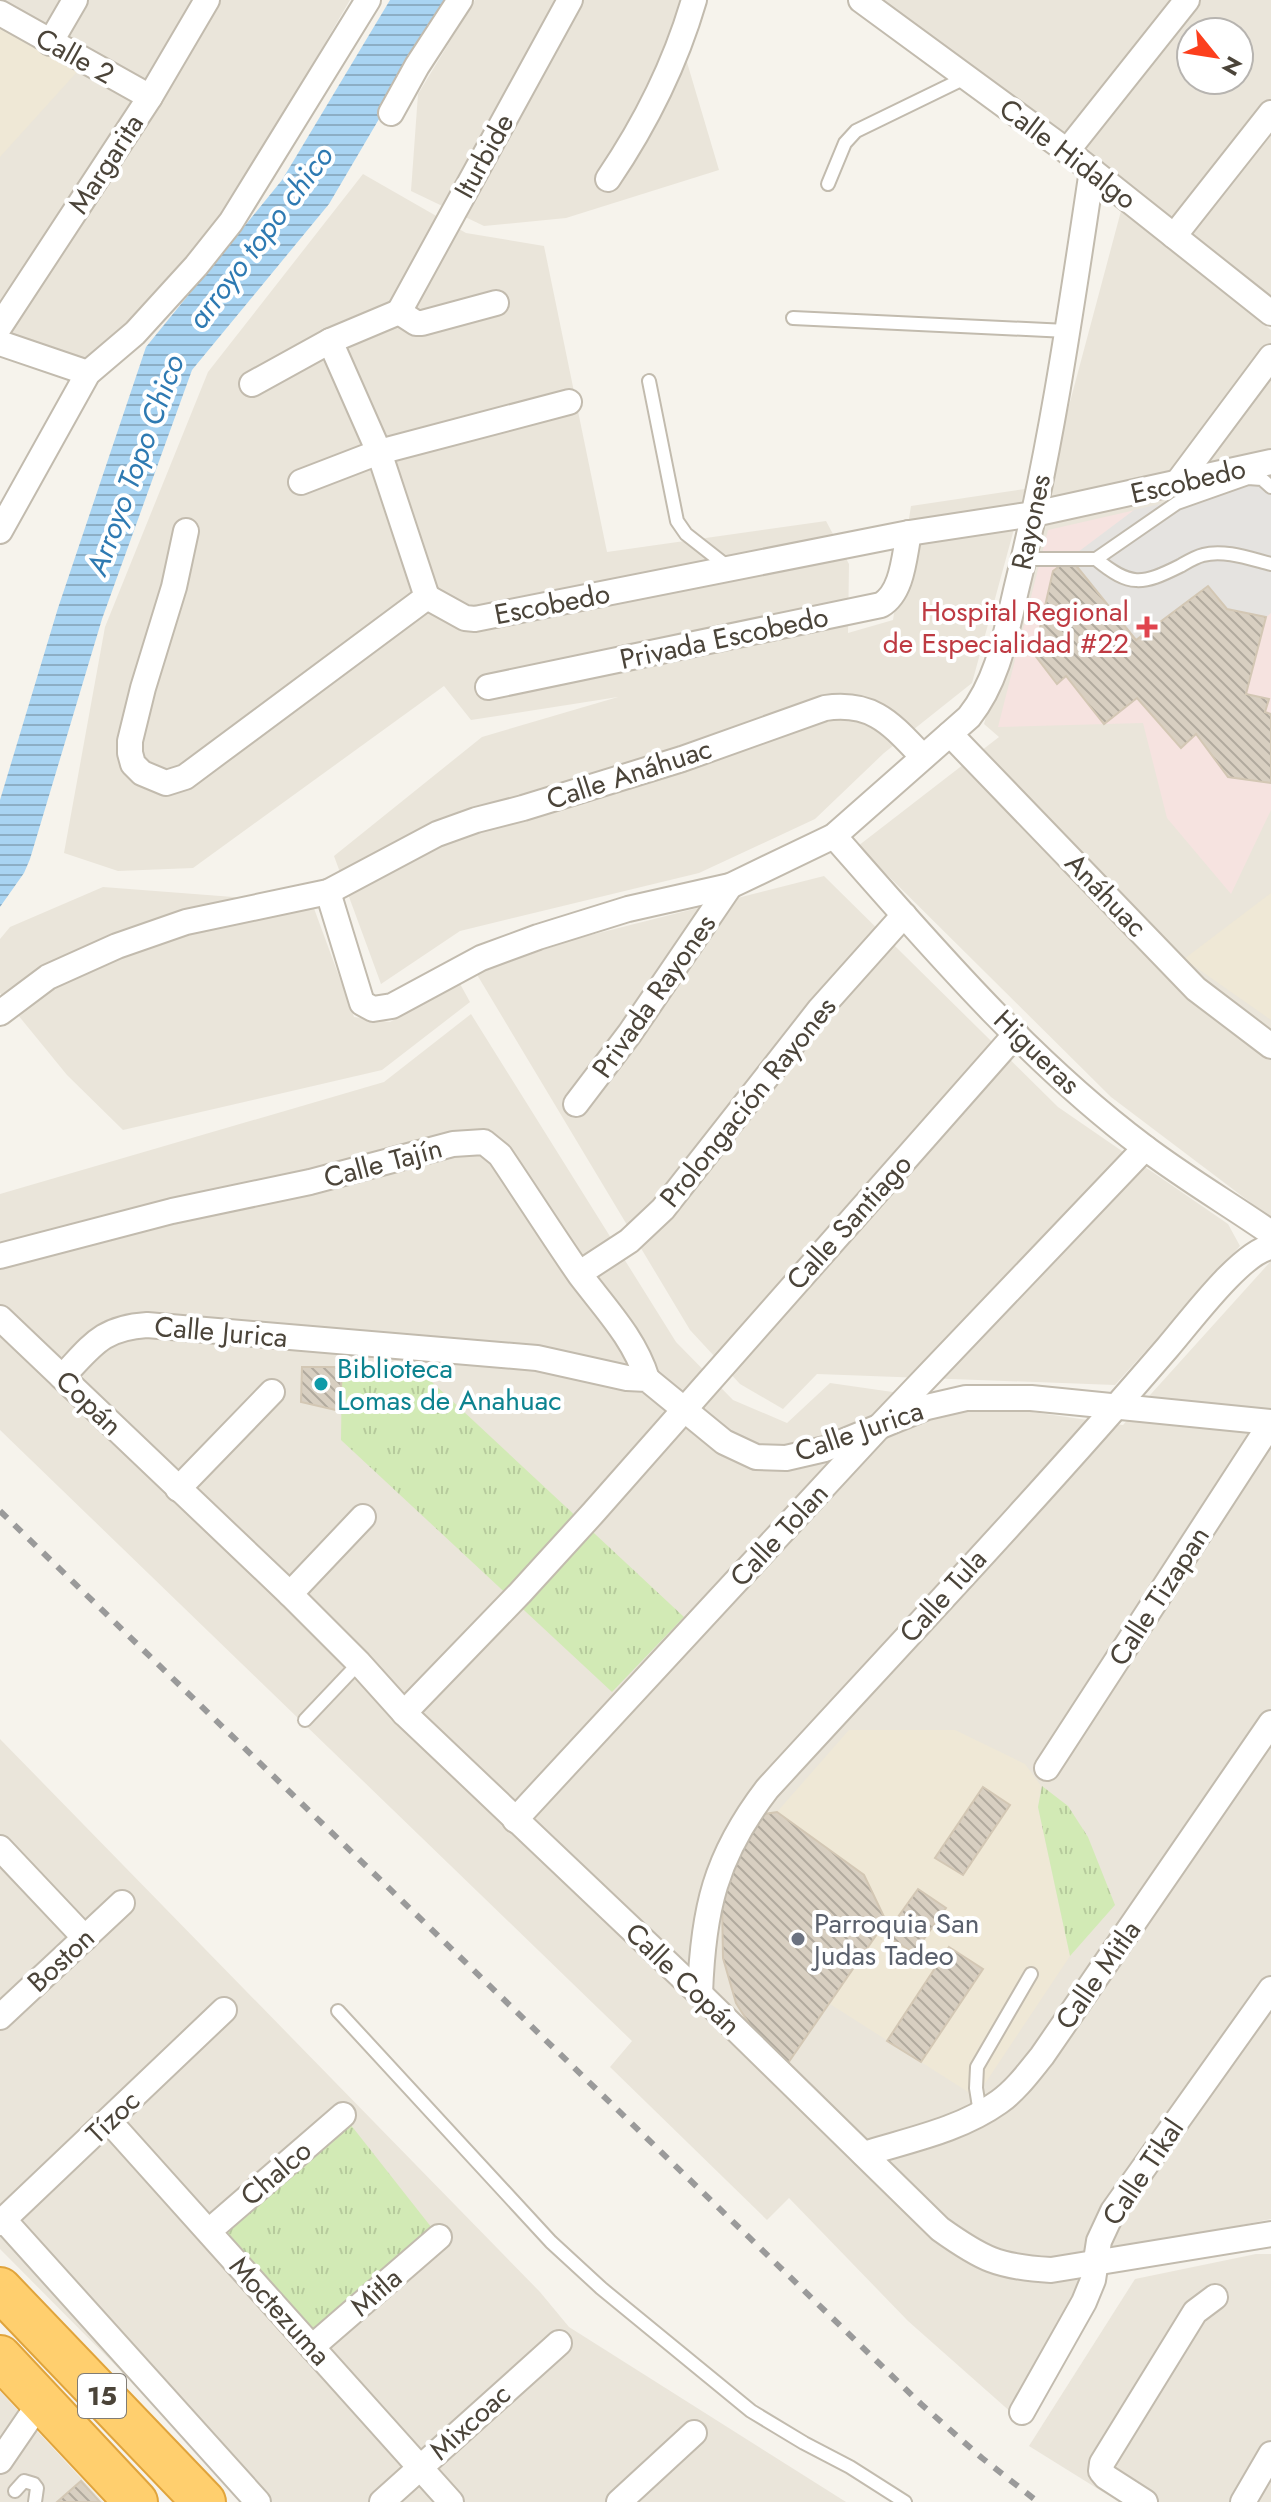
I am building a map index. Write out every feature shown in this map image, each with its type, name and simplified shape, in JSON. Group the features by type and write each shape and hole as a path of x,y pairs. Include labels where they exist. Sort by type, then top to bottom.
{"highway":[{"name":"15","path":"0,2289 204,2502"},
{"name":"15","path":"0,2357 129,2500"}],"street":[{"path":"50,43 75,0"},
{"name":"Margarita","path":"0,326 150,97 207,0"},
{"path":"0,531 88,373 135,333 231,222 368,0"},
{"path":"391,113 460,0"},
{"name":"Iturbide","path":"399,312 570,0"},
{"path":"608,179 667,78 694,0"},
{"name":"Calle Hidalgo","path":"861,0 1092,170 1271,313"},
{"path":"1067,151 1187,0"},
{"name":"Calle 2","path":"0,13 150,97"},
{"path":"1174,236 1271,113"},
{"name":"Rayones","path":"730,886 834,836 969,717 990,686 1034,514 1092,170"},
{"path":"252,384 330,341 399,312 416,323 422,323 496,303"},
{"path":"186,531 174,587 130,741 133,764 142,773 166,783 185,777 427,597 379,452 330,341"},
{"path":"0,343 88,373"},
{"path":"1177,483 1271,357"},
{"path":"301,482 379,452 569,402"},
{"name":"Escobedo","path":"427,597 465,618 475,619 909,533 1034,514 1271,462"},
{"name":"Privada Escobedo","path":"488,687 881,605 892,596 899,580 909,533"},
{"name":"Calle Anáhuac","path":"1,1012 48,977 117,946 186,922 328,892 437,834 682,759 825,708 842,706 870,711 884,718 923,757"},
{"name":"Anáhuac","path":"950,734 1196,989 1271,1046"},
{"name":"Higueras","path":"834,836 1016,1034 1065,1081 1145,1148 1271,1233"},
{"path":"328,892 357,994 362,1003 378,1009 392,1006 481,958 518,944 628,909 730,886"},
{"name":"Privada Rayones","path":"576,1104 630,1033 730,886"},
{"name":"Prolongación Rayones","path":"580,1273 629,1241 663,1209 820,1009 904,915"},
{"name":"Calle Santiago","path":"404,1713 593,1513 1016,1034"},
{"name":"Calle Tajín","path":"0,1256 172,1211 310,1182 453,1144 484,1142 500,1155 635,1350 647,1379"},
{"name":"Calle Tolan","path":"515,1820 878,1428 1145,1148"},
{"name":"Calle Tula","path":"700,1994 706,1916 717,1875 749,1812 1115,1408 1231,1275 1251,1256 1271,1247"},
{"name":"Copán","path":"0,1318 178,1489"},
{"name":"Calle Jurica","path":"62,1377 101,1337 123,1327 147,1325 537,1358 627,1378 647,1379 681,1410 724,1442 756,1457 786,1458 825,1449 927,1407 966,1398 1031,1398 1271,1423"},
{"path":"178,1489 272,1392"},
{"name":"Calle Tizapan","path":"1047,1768 1271,1423"},
{"name":"Calle Copán","path":"178,1489 290,1594 404,1713 700,1994 940,2229 976,2254 1014,2268 1051,2270 1271,2234"},
{"path":"290,1594 363,1517"},
{"name":"Calle Mitla","path":"864,2154 937,2131 980,2113 1000,2102 1023,2080 1271,1723"},
{"path":"0,1848 85,1938"},
{"name":"Boston","path":"0,2017 122,1903"},
{"name":"Calle Tikal","path":"1022,2412 1084,2302 1093,2280 1099,2241 1113,2211 1271,1989"},
{"name":"Tízoc","path":"2,2222 224,2010"},
{"name":"Chalco","path":"209,2231 343,2115"},
{"name":"Moctezuma","path":"109,2121 451,2502"},
{"path":"2,2222 258,2502"},
{"name":"Mitla","path":"312,2347 439,2237"},
{"path":"1145,2502 1108,2479 1101,2471 1102,2463 1195,2312 1215,2297"},
{"name":"Mixcoac","path":"382,2502 559,2343"},
{"path":"0,2461 41,2401"},
{"path":"619,2502 694,2433"},
{"path":"1243,2502 1271,2454"}],"lane":[{"path":"828,184 845,143 856,131 967,77"},
{"path":"793,318 1067,331"},
{"path":"649,381 677,521 686,534 731,569"},
{"path":"1024,559 1096,559 1177,503 1248,478 1262,479 1271,487"},
{"path":"1096,559 1114,574 1138,581 1150,580 1204,554 1234,555 1271,564"},
{"path":"305,1720 359,1663"},
{"path":"980,2113 977,2067 1031,1974"},
{"path":"338,2011 551,2242 601,2288 751,2411 905,2502"},
{"path":"15,2491 24,2481 34,2484 37,2488 35,2502"}],"shaded area":[{"path":"0,0 350,0 219,225 88,363 0,335"},
{"path":"475,0 681,0 675,22 719,170 566,218 484,226 411,191 418,94"},
{"path":"870,0 1271,0 1271,297 1095,159"},
{"path":"0,29 77,72 0,157"},
{"path":"363,174 466,233 544,246 607,552 826,521 849,564 848,633 893,620 911,506 1025,489 972,683 884,753 815,819 699,873 460,931 381,984 334,856 482,737 618,697 471,720 444,686 193,868 118,871 64,853 105,627 208,372"},
{"path":"1121,211 1271,330 1271,1218 1111,1097 858,846 999,737 984,724"},
{"name":"Hospital Regional de Especialidad #22","path":"1271,479 1271,810 1231,894 1167,818 1143,723 998,727 1048,530"},
{"path":"1271,479 1271,613 1266,617 1227,609 1208,586 1136,640 1070,558 1134,510"},
{"path":"824,876 1058,1107 1228,1224 1240,1246 1115,1385 817,1374 783,1409 740,1384 690,1330 476,973 575,939"},
{"path":"103,887 312,903 354,1017 390,1022 459,982 470,1002 382,1070 123,1130 67,1075 0,993 0,939 10,927"},
{"path":"1271,893 1271,1020 1184,959"},
{"path":"471,1014 676,1342 733,1400 787,1423 830,1383 1123,1425 1271,1261 1271,2219 1108,2253 1013,2414 908,2321 789,2198 767,2220 610,2067 632,2041 0,1430 0,1194 384,1082"},
{"path":"849,1730 955,1730 1025,1764 1041,1786 1038,1807 1070,1956 976,2097 830,2004 885,1921 863,1875 777,1812"},
{"path":"0,1739 540,2292 569,2327 846,2502 251,2502 0,2249"},
{"path":"1256,2254 1271,2254 1271,2502 1119,2502 1029,2446 1135,2279"},
{"path":"0,2391 103,2502 0,2502"}],"green space":[{"path":"342,1367 418,1369 684,1617 612,1692 341,1440"},
{"path":"1042,1786 1068,1806 1088,1837 1115,1905 1070,1956 1038,1807"},
{"path":"343,2115 439,2237 317,2343 209,2231"}],"water":[{"path":"390,0 449,0 329,204 192,370 102,619 30,859 0,907 0,800 58,608 146,347 282,180"}],"building":[{"path":"1070,558 1136,640 1208,586 1227,609 1266,617 1246,694 1269,699 1265,712 1271,714 1271,783 1228,777 1196,734 1181,748 1137,698 1104,724 1066,676 1057,684 1034,654 1053,571"},
{"name":"Biblioteca Lomas de Anahuac","path":"302,1367 342,1367 340,1411 301,1402"},
{"path":"983,1787 1010,1805 963,1875 935,1858"},
{"name":"Parroquia San Judas Tadeo","path":"777,1812 864,1875 886,1921 786,2066 757,2036 736,2003 723,1958 722,1901 741,1847 758,1815"},
{"path":"918,1889 946,1908 914,1953 885,1935"},
{"path":"949,1947 983,1969 921,2062 887,2041"},
{"path":"81,2481 100,2502 57,2502"}],"railway":[{"path":"0,1511 921,2404 1038,2502"}],"place":[{"name":"Hospital Regional de Especialidad #22","path":"1147,627"},
{"name":"Biblioteca Lomas de Anahuac","path":"321,1384"},
{"name":"Parroquia San Judas Tadeo","path":"798,1939"}],"water label":[{"name":"arroyo topo chico","path":"260,237"},
{"name":"Arroyo Topo Chico","path":"135,465"}]}
